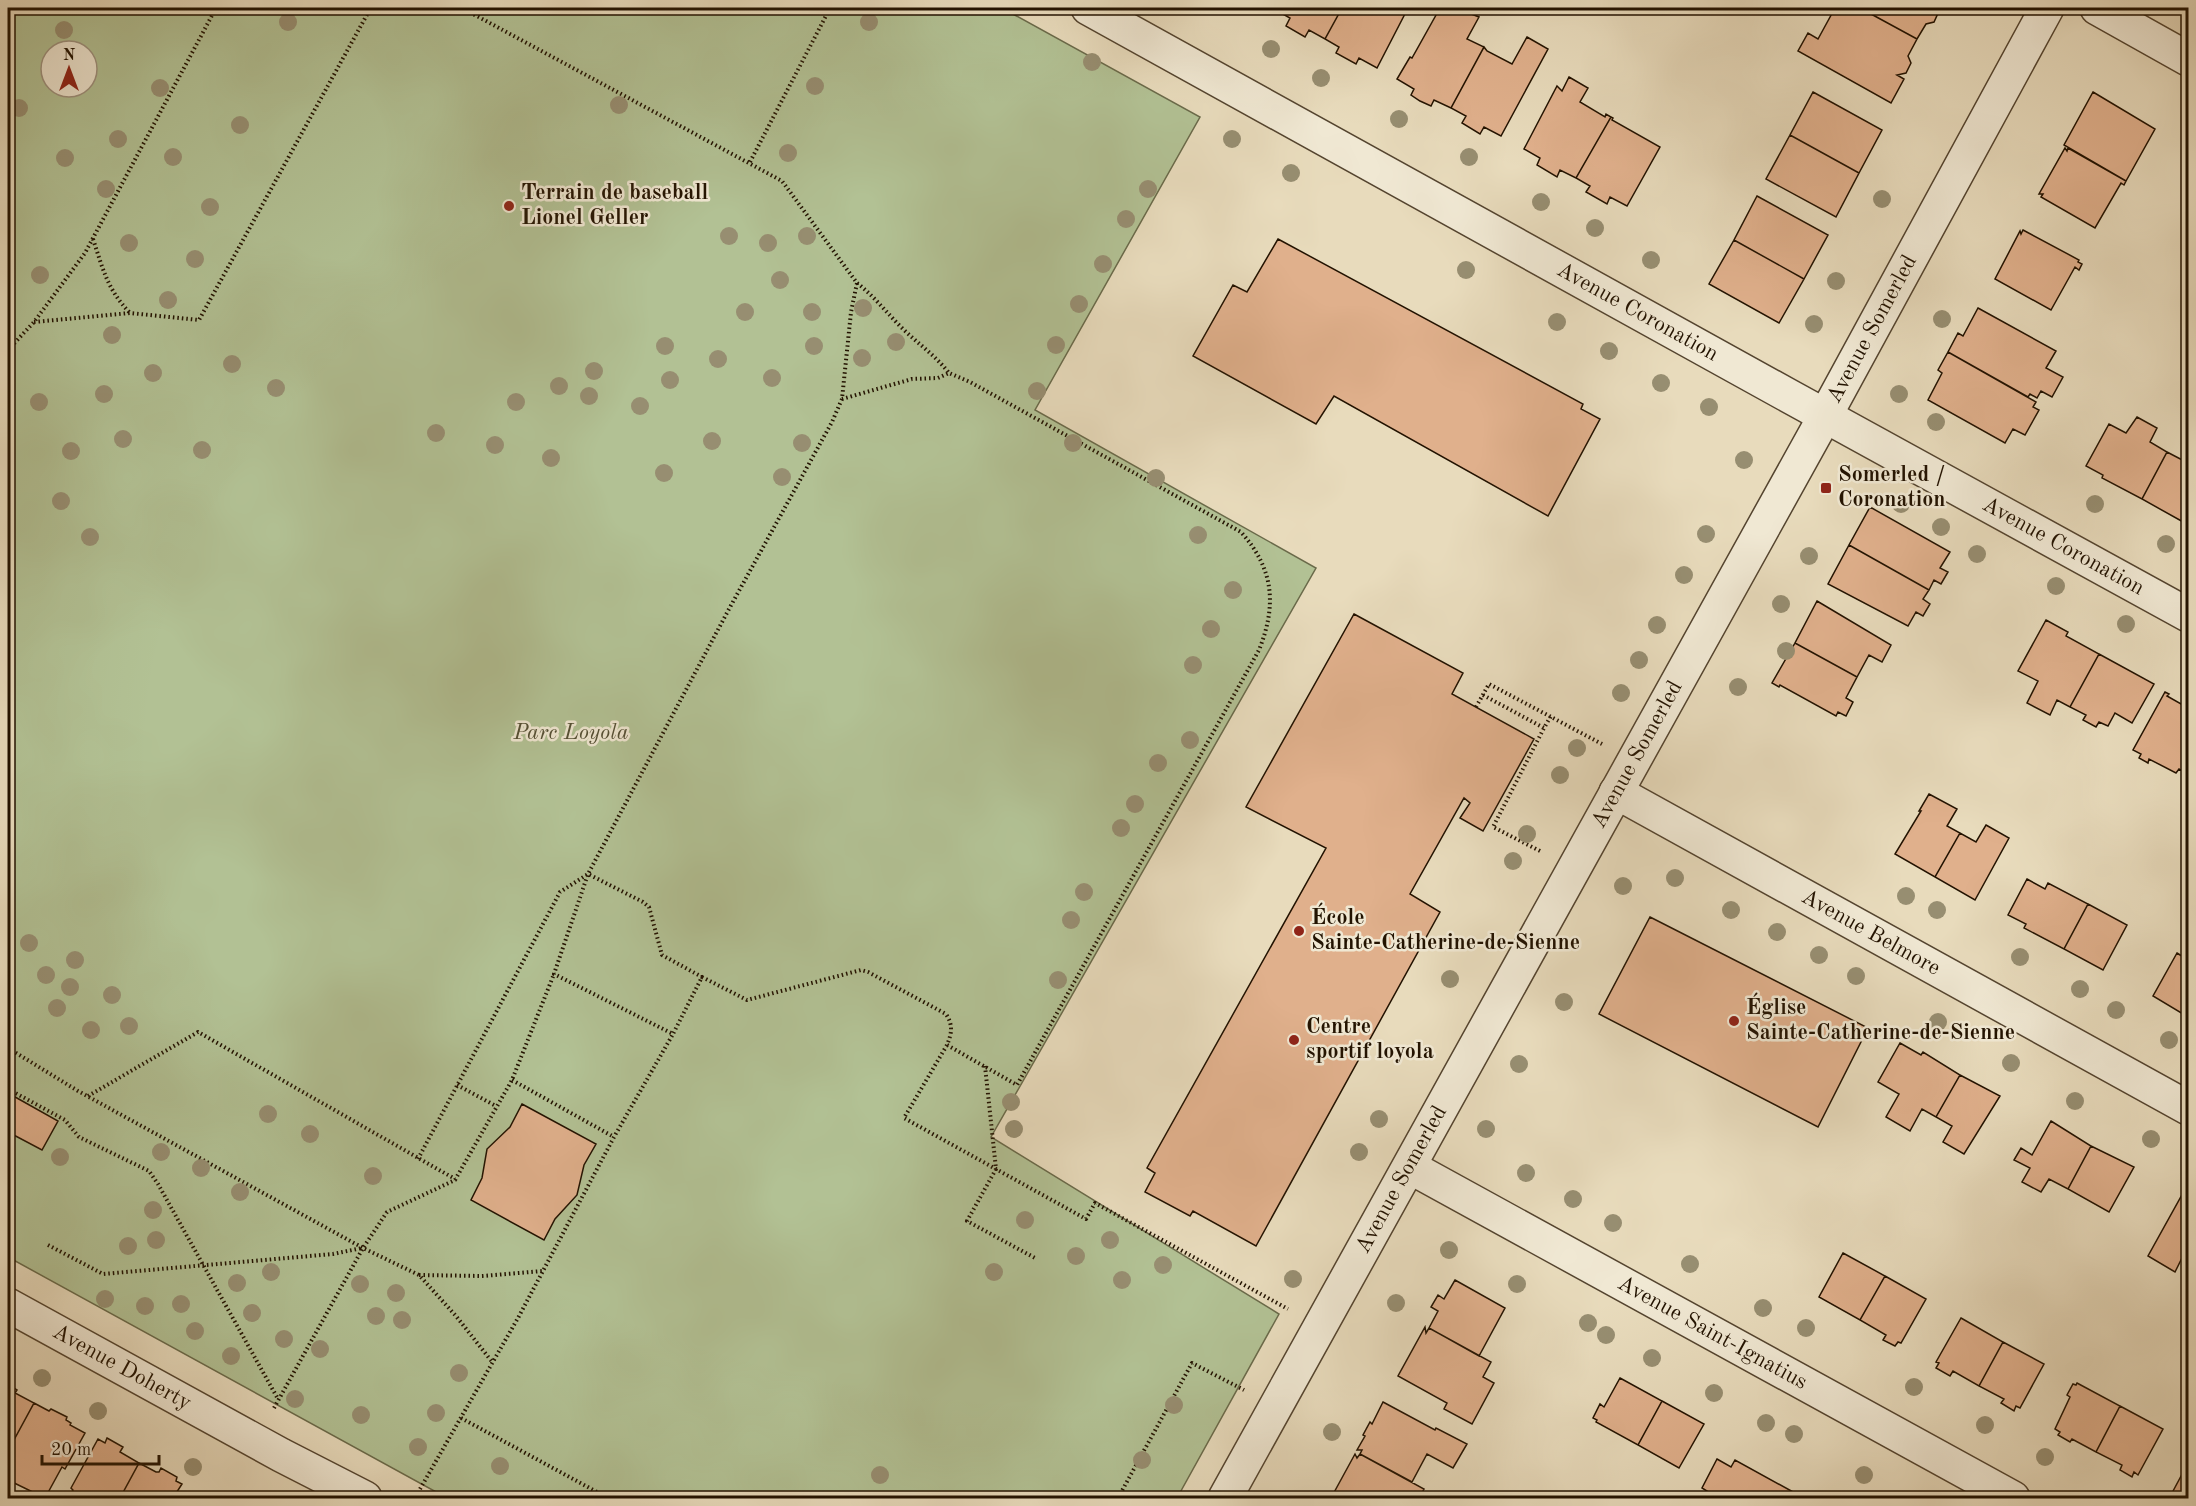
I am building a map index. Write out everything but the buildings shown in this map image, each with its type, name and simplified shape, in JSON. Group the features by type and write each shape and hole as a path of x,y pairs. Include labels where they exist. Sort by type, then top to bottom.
{"street":[{"name":"Avenue Coronation","path":"1088,8 2188,615"},
{"name":"Avenue Somerled","path":"1225,1498 1825,416 2047,8"},
{"path":"2097,8 2188,59"},
{"name":"Avenue Belmore","path":"1616,792 2188,1108"},
{"name":"Avenue Saint-Ignatius","path":"1410,1167 2013,1498"},
{"name":"Avenue Doherty","path":"8,1305 281,1455 365,1498"}],"path":[{"path":"8,350 34,322 85,253 216,8"},
{"path":"34,322 130,314 199,320 363,21 373,8"},
{"path":"462,8 782,181 857,283 939,360 949,373 970,381 1241,532 1253,546 1263,565 1269,585 1271,607 1268,629 1259,650 1017,1085 947,1045"},
{"path":"750,162 830,8"},
{"path":"93,239 104,274 115,297 130,314"},
{"path":"274,1408 363,1248 387,1212 455,1180 512,1080 554,974 588,874 729,609 832,422 842,399 851,312 857,283"},
{"path":"842,399 912,379 938,378 949,373"},
{"path":"1476,707 1489,684 1603,744"},
{"path":"1483,695 1544,728"},
{"path":"1540,850 1493,827 1551,716"},
{"path":"588,874 643,902 649,908 662,955 747,1000 861,970 946,1014 951,1021 952,1034 904,1118 1086,1219 1095,1203 1288,1309"},
{"path":"418,1159 560,892 588,874"},
{"path":"554,974 673,1034"},
{"path":"420,1489 493,1363 702,977"},
{"path":"88,1096 198,1032 455,1180"},
{"path":"8,1048 88,1096 363,1248 419,1275 456,1316 493,1363"},
{"path":"985,1065 996,1169 967,1221 1035,1258"},
{"path":"512,1080 614,1137"},
{"path":"457,1085 496,1106"},
{"path":"8,1089 65,1120 79,1137 149,1171 278,1399"},
{"path":"48,1245 103,1274 333,1254 363,1248"},
{"path":"419,1275 482,1276 543,1270"},
{"path":"1118,1498 1192,1363 1244,1390"},
{"path":"461,1418 608,1498"}],"green space":[{"name":"Parc Loyola","path":"8,8 1002,8 1200,117 1035,410 1316,568 991,1137 1279,1314 1177,1498 447,1498 8,1257"}],"place":[{"name":"Terrain de baseball Lionel Geller","path":"509,206"},
{"name":"Somerled / Coronation","path":"1826,488"},
{"name":"École Sainte-Catherine-de-Sienne","path":"1299,931"},
{"name":"Église Sainte-Catherine-de-Sienne","path":"1734,1021"},
{"name":"Centre sportif loyola","path":"1294,1040"}]}
